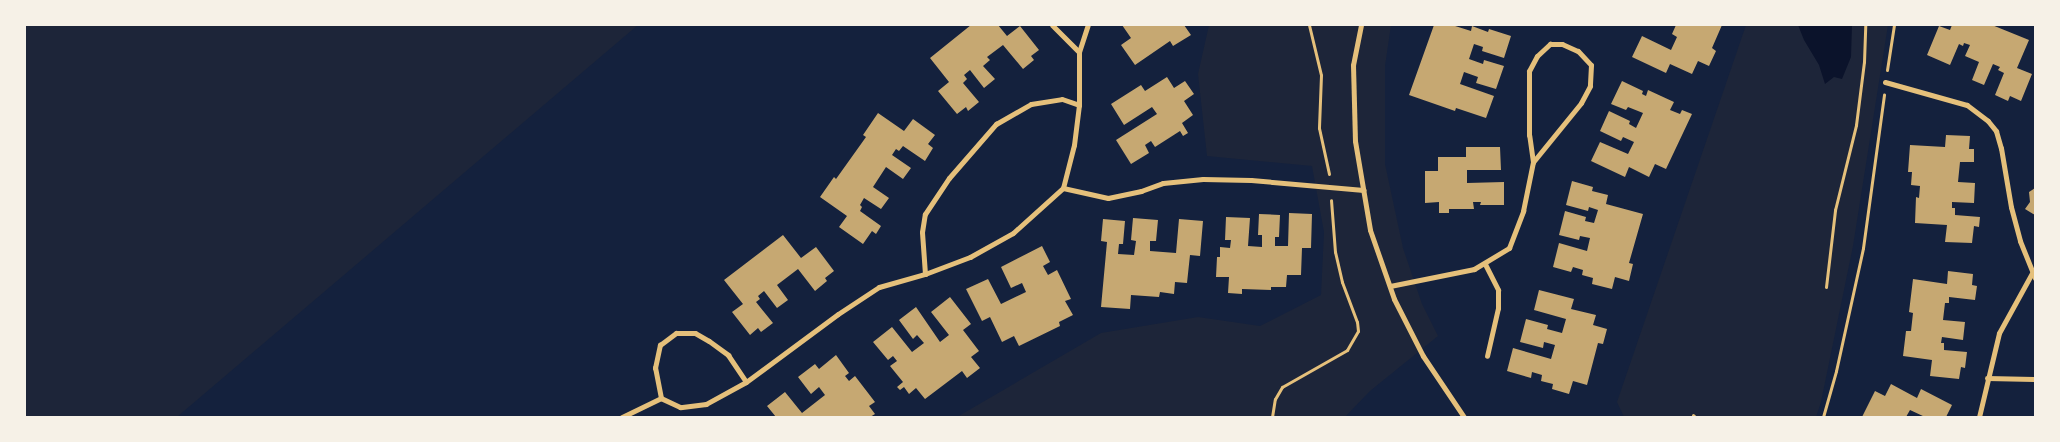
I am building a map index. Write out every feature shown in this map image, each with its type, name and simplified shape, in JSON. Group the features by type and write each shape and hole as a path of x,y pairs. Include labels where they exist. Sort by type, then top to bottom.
{"street":[{"path":"1052,25 1079,52"},
{"path":"661,398 680,407 706,404 746,382 878,286 926,274 970,257 1013,233 1063,188 1074,145 1079,105 1079,52 1088,25"},
{"path":"1361,25 1354,75 1355,141 1370,230 1390,286 1423,356 1464,417"},
{"path":"1390,286 1474,269 1509,248 1523,211 1533,162 1529,135 1529,71 1537,56 1550,44 1562,44 1578,51 1591,66 1590,86 1581,103 1533,162"},
{"path":"1885,82 1967,104 1988,121 1996,131 2001,148 2011,207 2034,275 1999,333 1987,378 1980,417"},
{"path":"926,274 922,232 925,214 949,178 996,124 1031,104 1062,99 1079,105"},
{"path":"1063,188 1108,198 1142,191 1163,183 1203,179 1330,186 1364,190"},
{"path":"1485,264 1498,290 1498,308 1487,356"},
{"path":"661,398 655,368 660,345 676,333 695,333 709,341 728,355 746,382"},
{"path":"1987,378 2035,379"},
{"path":"622,417 661,398"}],"path":[{"path":"1272,417 1275,399 1282,387 1347,350 1358,331 1357,322 1342,282 1335,252 1330,186 1319,128 1321,75 1309,25"},
{"path":"1826,287 1835,210 1856,124 1864,62 1865,25"},
{"path":"1823,417 1836,371 1863,248 1894,25"}],"shaded area":[{"path":"25,25 638,25 177,417 25,417"},
{"path":"1209,25 1391,25 1385,66 1385,164 1403,248 1422,304 1438,336 1370,391 1345,417 957,417 1101,333 1198,317 1260,326 1321,295 1324,232 1312,166 1207,156 1198,74"},
{"path":"1746,25 1888,25 1853,246 1821,402 1816,417 1624,417 1617,402"},
{"path":"1798,25 1852,25 1851,57 1842,79 1834,77 1825,84 1819,65 1804,40"}],"building":[{"path":"971,25 998,25 1007,36 1020,26 1039,50 1031,56 1034,60 1023,69 1003,45 987,57 990,60 983,66 995,79 984,88 970,70 964,75 967,79 963,83 979,102 968,111 966,107 957,114 938,91 949,82 930,58"},
{"path":"1122,25 1184,25 1191,35 1173,46 1170,41 1135,65 1121,45 1131,38"},
{"path":"1434,25 1452,25 1471,31 1472,26 1488,32 1489,29 1511,36 1504,58 1482,51 1483,47 1474,44 1469,59 1483,64 1484,60 1504,66 1496,89 1476,83 1478,77 1464,72 1460,84 1494,96 1486,118 1456,108 1455,111 1409,95"},
{"path":"1676,25 1722,25 1712,48 1716,51 1709,66 1698,61 1692,74 1670,64 1666,73 1632,57 1642,36 1671,50 1677,37 1672,34"},
{"path":"1952,25 1992,25 2029,40 2017,68 2032,74 2021,101 2010,96 2008,101 1995,95 2004,73 1998,70 2000,67 1993,64 1984,85 1972,80 1979,62 1965,56 1970,45 1964,43 1963,46 1959,44 1950,65 1927,55 1939,26 1950,30"},
{"path":"1167,77 1174,88 1185,81 1194,94 1184,101 1193,115 1182,123 1188,133 1183,136 1180,131 1155,147 1151,141 1145,145 1149,153 1131,164 1116,140 1157,114 1152,107 1124,125 1111,104 1141,85 1145,91"},
{"path":"1622,81 1643,91 1642,94 1646,96 1648,90 1674,102 1670,110 1680,114 1682,110 1692,114 1666,169 1655,164 1649,177 1629,167 1625,177 1591,161 1600,142 1628,154 1634,142 1623,137 1621,141 1600,131 1609,111 1630,121 1629,124 1636,128 1643,113 1628,107 1626,110 1611,104"},
{"path":"878,113 904,131 913,119 935,135 928,144 933,148 925,161 903,146 899,151 896,149 892,155 911,168 903,179 886,167 873,187 889,198 881,209 864,198 860,205 862,207 860,211 881,226 876,234 872,231 863,244 839,227 847,216 820,197 834,177 836,179 866,137 863,135"},
{"path":"1946,135 1970,136 1969,149 1974,149 1974,162 1960,162 1958,182 1975,183 1974,203 1952,202 1952,208 1955,208 1955,215 1980,217 1979,227 1974,226 1972,243 1945,242 1947,225 1915,223 1916,197 1919,198 1920,186 1911,185 1912,172 1908,172 1910,145 1945,147"},
{"path":"1466,147 1500,147 1501,170 1467,170 1467,183 1504,182 1504,205 1480,205 1481,202 1473,202 1474,209 1449,209 1449,213 1439,213 1439,202 1425,203 1425,171 1438,171 1438,157 1466,157"},
{"path":"1572,181 1593,187 1592,191 1608,195 1606,204 1643,214 1629,263 1633,264 1629,281 1615,277 1612,289 1592,284 1593,278 1582,275 1583,270 1573,267 1571,272 1553,267 1559,243 1587,251 1590,238 1580,236 1579,240 1559,235 1565,211 1586,217 1585,221 1594,223 1598,210 1589,207 1588,211 1566,205"},
{"path":"2035,188 2035,215 2025,209 2030,202 2029,192"},
{"path":"1289,213 1312,214 1311,248 1302,248 1301,275 1287,275 1286,287 1271,287 1271,290 1242,289 1242,294 1228,293 1229,277 1216,277 1217,257 1220,257 1220,247 1230,248 1231,240 1225,240 1226,217 1250,218 1248,246 1262,247 1262,235 1258,235 1259,214 1280,215 1279,237 1275,237 1275,246 1288,246"},
{"path":"1133,218 1158,220 1156,241 1150,241 1150,251 1176,253 1179,219 1203,221 1200,256 1190,255 1187,283 1175,282 1174,294 1160,292 1159,297 1131,295 1130,309 1101,307 1107,242 1101,241 1103,219 1125,221 1123,244 1119,244 1118,254 1134,255 1136,241 1131,240"},
{"path":"783,235 801,258 816,247 834,271 825,278 827,281 815,291 798,269 777,285 788,300 777,308 764,291 758,296 760,299 756,302 773,323 761,332 758,328 750,335 732,312 743,304 724,280"},
{"path":"1042,246 1050,262 1043,266 1048,275 1057,270 1071,299 1065,301 1073,315 1059,322 1060,326 1019,346 1014,336 1002,342 990,317 982,321 966,289 988,279 1001,304 1026,292 1022,283 1011,288 1001,267"},
{"path":"1948,271 1973,274 1972,285 1977,286 1975,300 1949,297 1949,303 1945,303 1943,320 1965,322 1963,340 1942,337 1941,343 1944,343 1944,350 1967,352 1965,368 1961,367 1959,379 1930,376 1932,360 1903,356 1906,331 1911,331 1913,313 1909,312 1913,279 1947,284"},
{"path":"1539,290 1574,299 1571,309 1596,315 1593,325 1607,329 1603,344 1598,343 1587,385 1573,381 1569,394 1552,389 1553,384 1541,381 1542,375 1532,372 1531,378 1507,371 1513,348 1551,359 1555,345 1544,342 1543,348 1520,342 1526,319 1548,325 1547,329 1562,333 1566,319 1534,310"},
{"path":"950,297 971,324 963,330 979,351 971,357 980,368 967,378 962,371 925,399 916,388 909,394 904,387 900,390 897,387 903,382 890,366 897,361 893,356 888,360 873,342 892,327 912,352 924,343 917,335 913,339 899,320 916,307 940,342 949,335 931,312"},
{"path":"836,355 849,373 845,376 849,381 855,376 875,402 869,406 875,414 870,417 776,417 767,406 785,392 802,413 825,395 819,387 811,394 798,377 815,364 819,369"},
{"path":"1891,384 1917,398 1921,389 1952,405 1946,417 1925,417 1910,410 1906,417 1862,417 1875,391 1885,396"}]}
